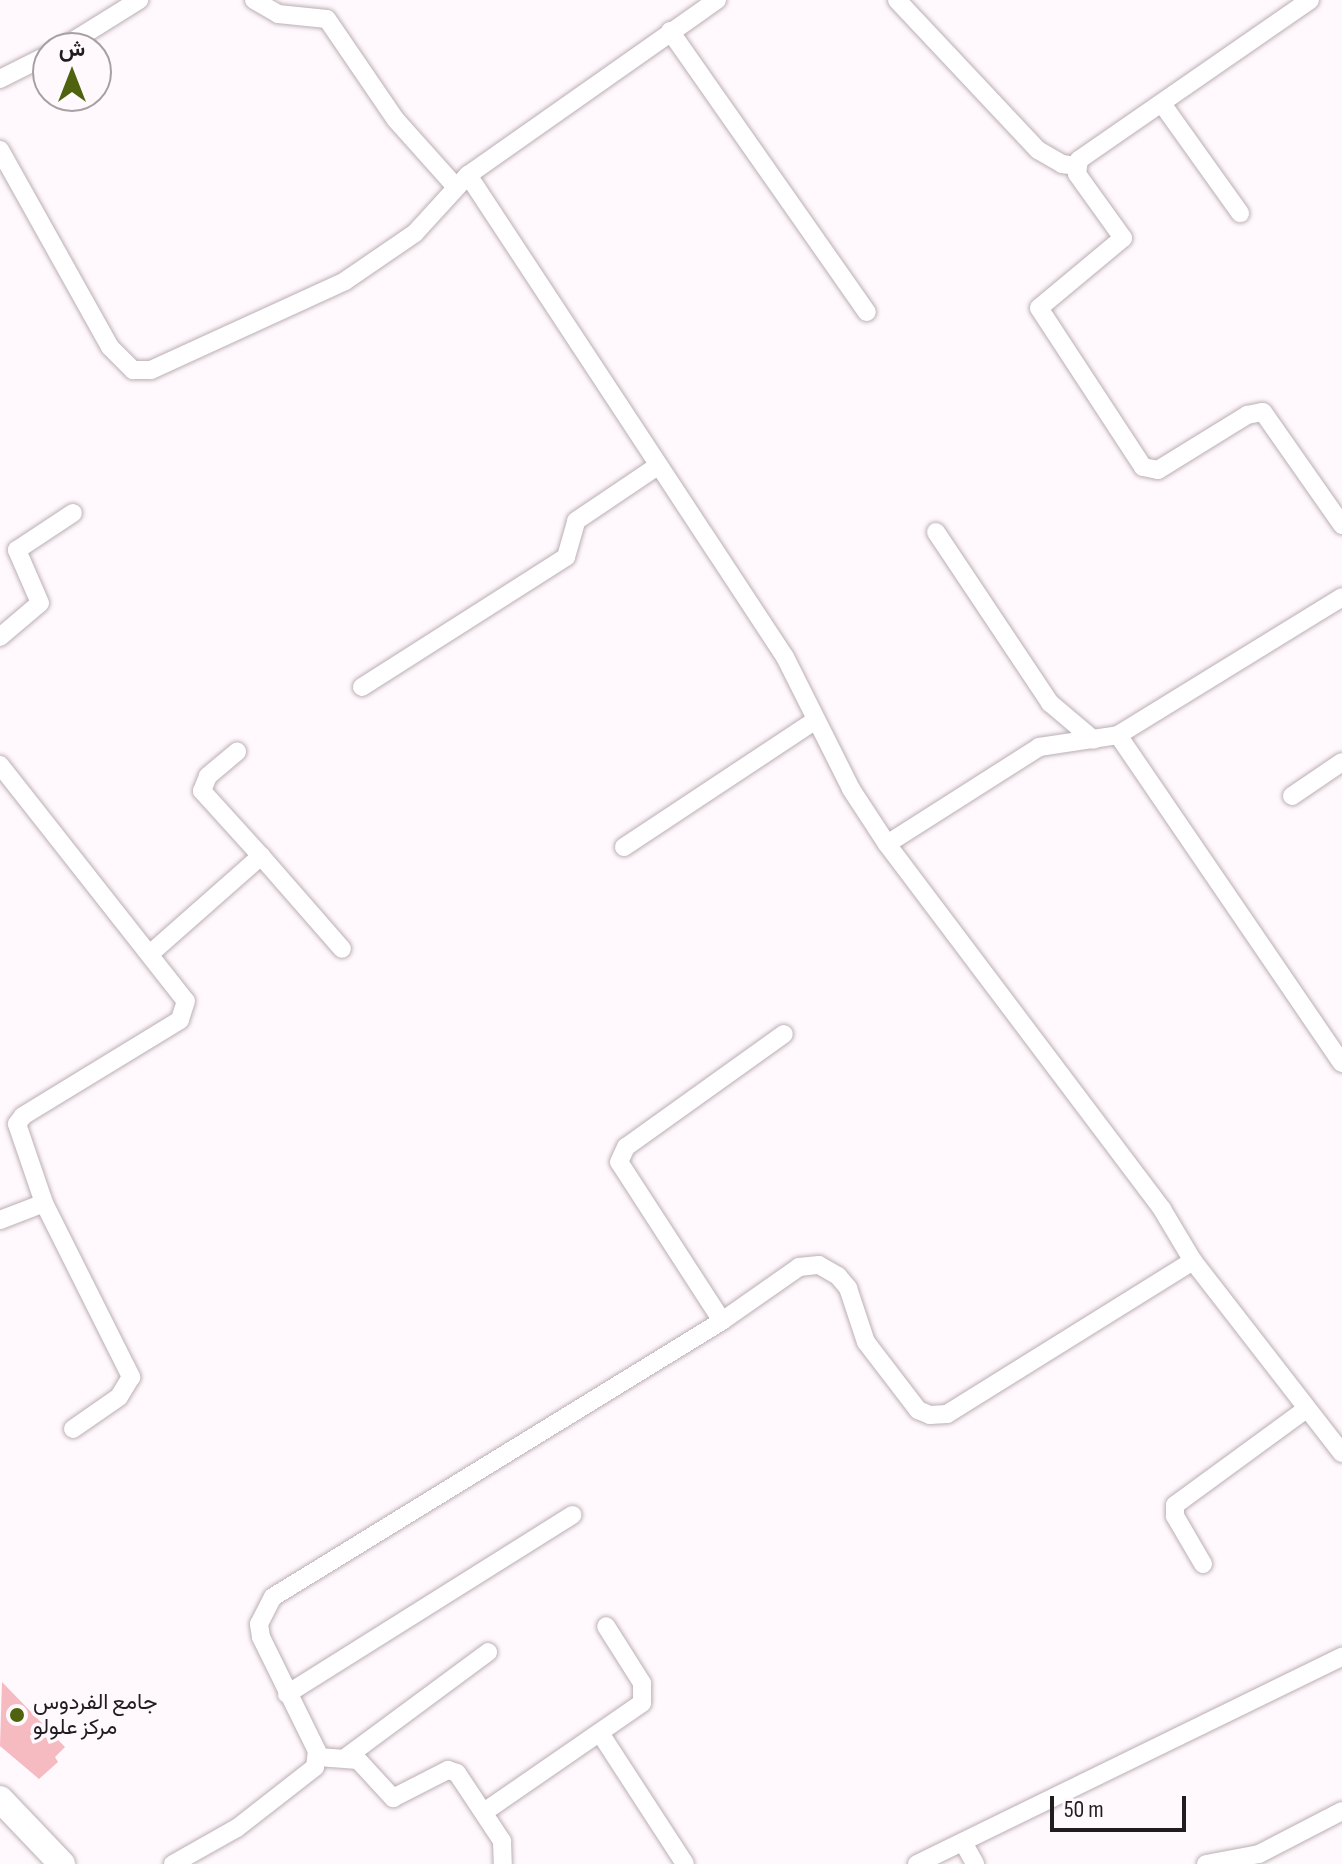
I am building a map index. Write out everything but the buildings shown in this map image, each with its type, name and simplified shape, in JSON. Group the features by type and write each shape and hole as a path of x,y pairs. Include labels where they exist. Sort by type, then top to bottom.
{"main road":[{"path":"0,1799 62,1864"}],"street":[{"path":"88,32 139,0"},
{"path":"254,0 278,14 332,23 396,120 462,181 785,657 816,720 887,844 1154,1197 1193,1261 1305,1410 1342,1453"},
{"path":"897,0 1038,150 1062,164 1077,166 1310,0"},
{"path":"0,150 110,347 133,370 151,370 345,281 415,233 462,181 714,1"},
{"path":"670,31 867,312"},
{"path":"0,79 32,63"},
{"path":"1163,105 1240,213"},
{"path":"1077,166 1077,174 1123,238 1039,308 1143,467 1158,470 1247,415 1263,412 1342,525"},
{"path":"362,687 566,557 576,521 656,467"},
{"path":"0,637 40,603 17,550 73,513"},
{"path":"936,532 1050,703 1094,740"},
{"path":"887,844 1039,747 1118,735 1342,597"},
{"path":"624,847 816,720"},
{"path":"1118,735 1342,1063"},
{"path":"237,752 208,776 202,791 342,949"},
{"path":"1292,796 1342,762"},
{"path":"0,765 186,1001 180,1020 23,1116 17,1124 44,1203 131,1377 119,1397 73,1429"},
{"path":"151,953 261,856"},
{"path":"722,1321 619,1162 626,1147 784,1034"},
{"path":"0,1220 44,1203"},
{"path":"318,1757 287,1694 259,1624 273,1597 722,1321 799,1267 830,1268 848,1288 866,1342 918,1410 947,1414 1193,1261"},
{"path":"1203,1564 1175,1516 1175,1505 1305,1410"},
{"path":"287,1694 572,1515"},
{"path":"484,1812 642,1703 645,1694 606,1626"},
{"path":"345,1758 488,1652"},
{"path":"917,1864 1342,1657"},
{"path":"600,1733 685,1864"},
{"path":"318,1757 361,1762 385,1795 393,1798 448,1770 457,1773 502,1841 503,1864"},
{"path":"173,1864 237,1828 310,1772 318,1757"},
{"path":"1206,1864 1259,1854 1342,1811"},
{"path":"963,1842 975,1864"}],"place":[{"name":"جامع الفردوس مركز علولو","path":"17,1715"}]}
